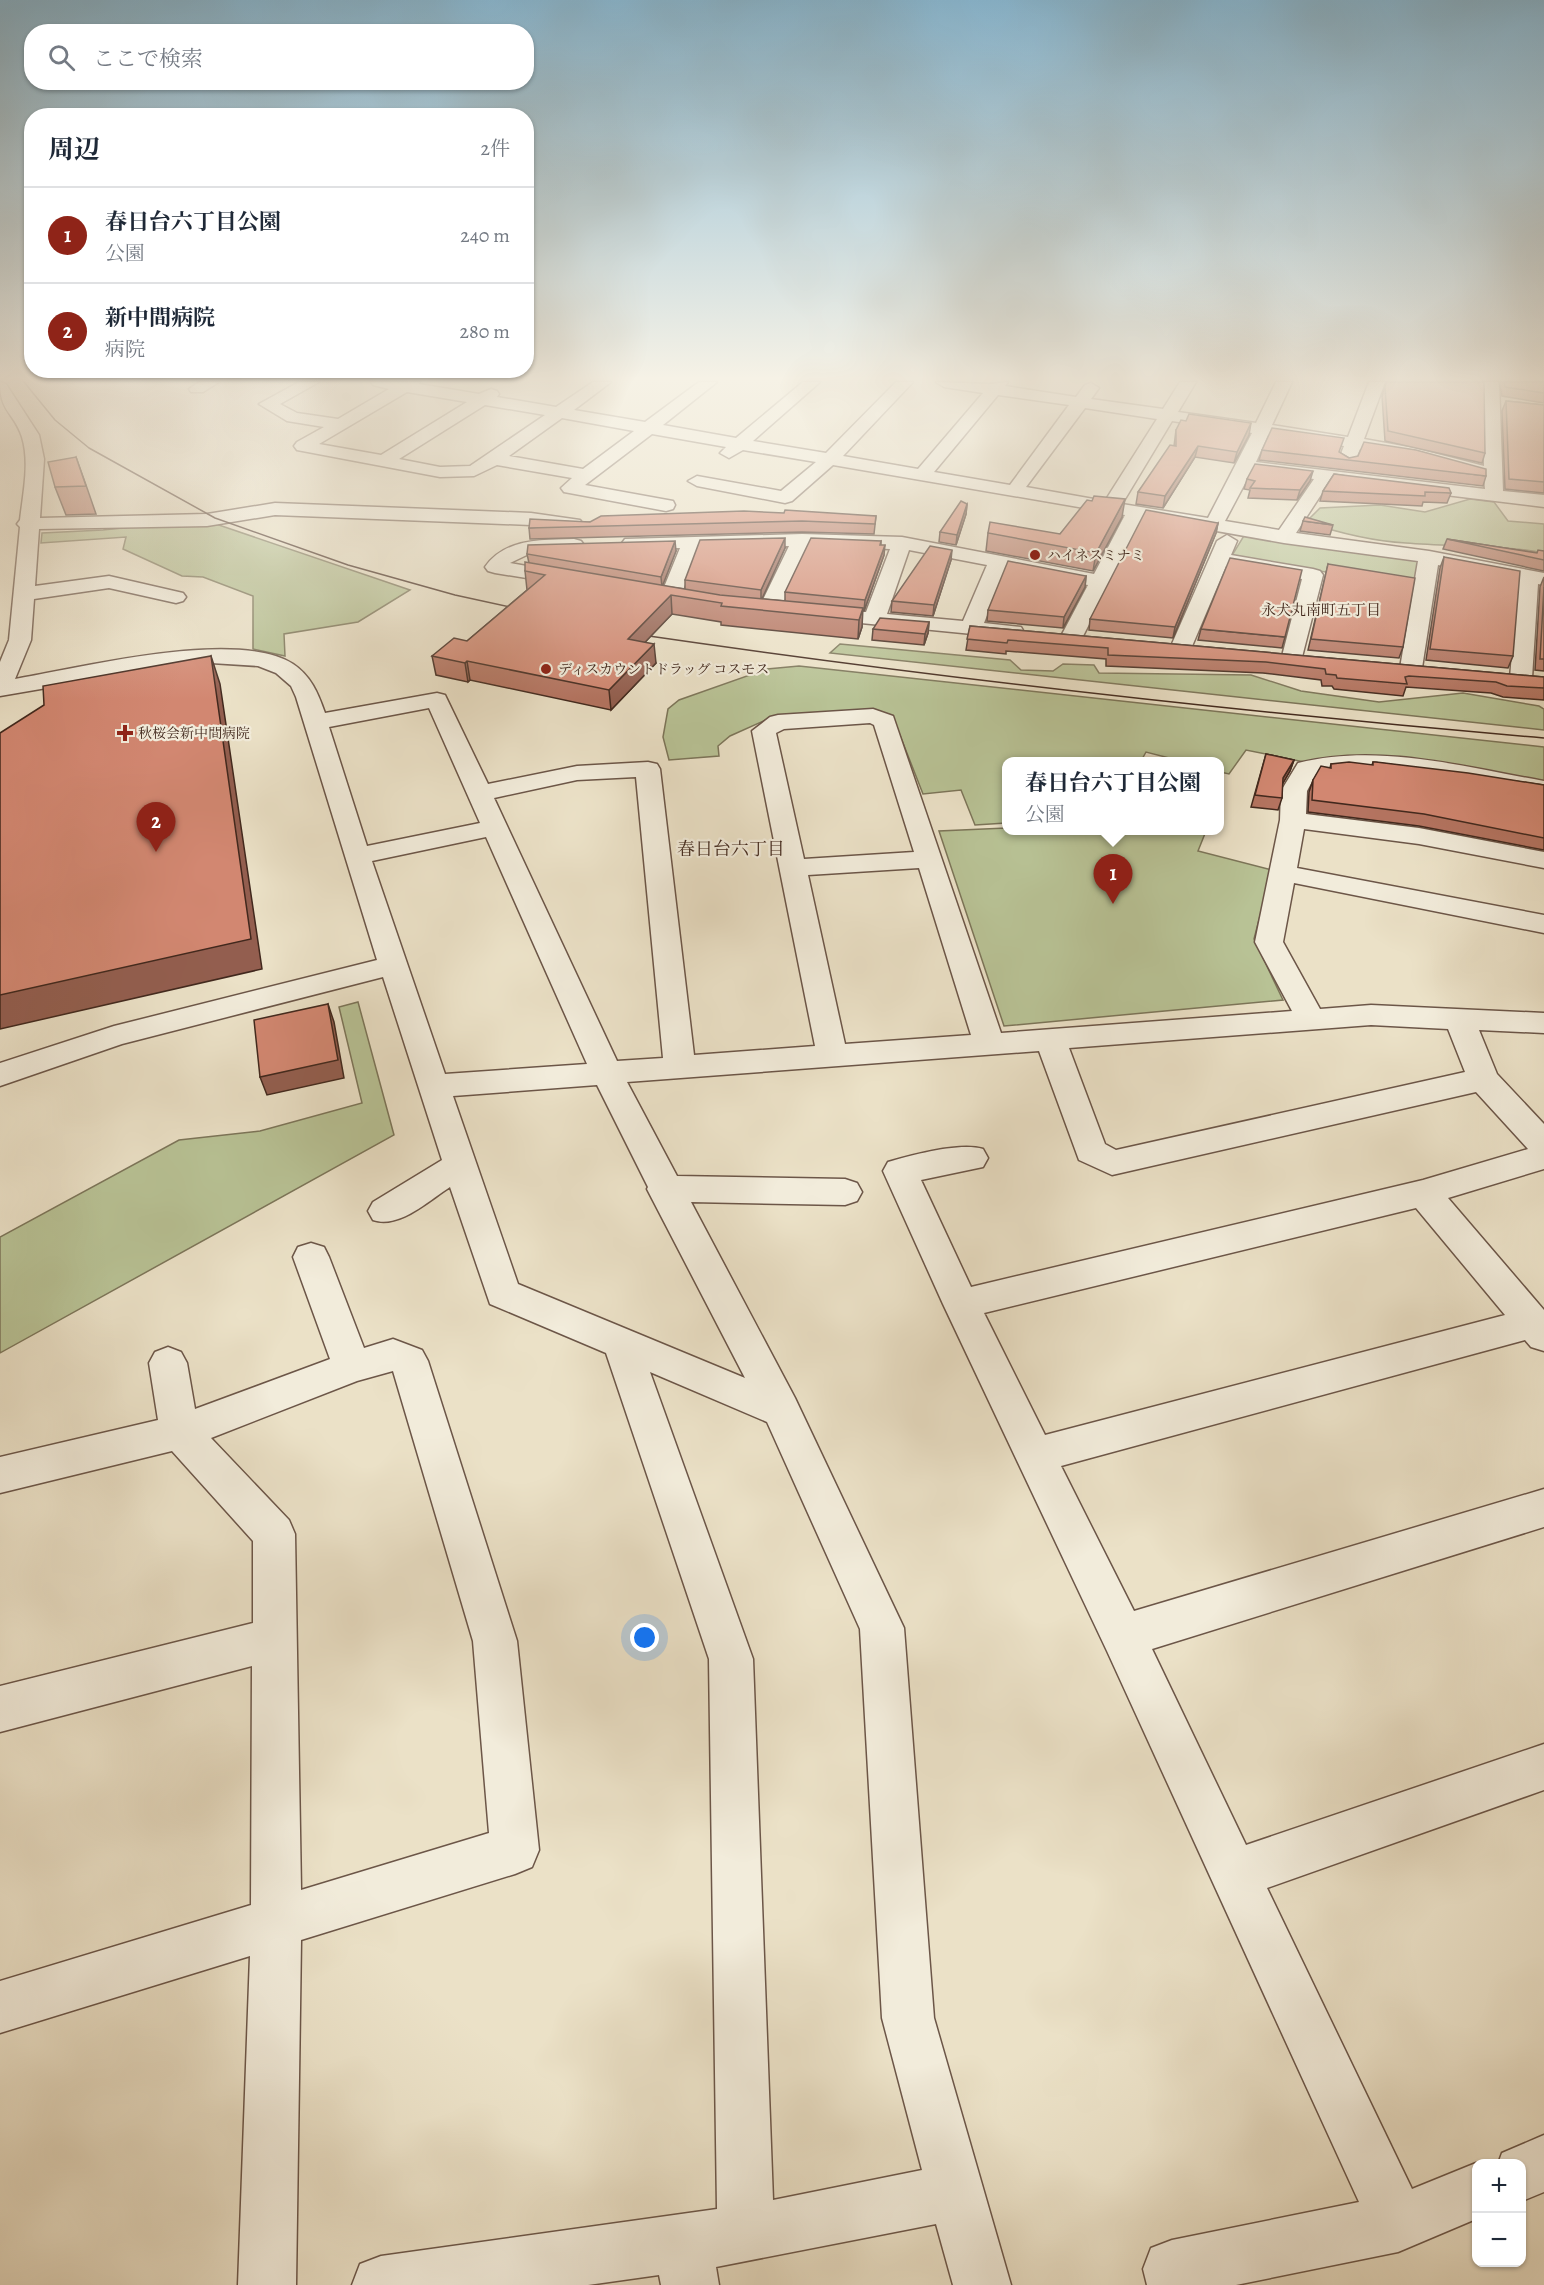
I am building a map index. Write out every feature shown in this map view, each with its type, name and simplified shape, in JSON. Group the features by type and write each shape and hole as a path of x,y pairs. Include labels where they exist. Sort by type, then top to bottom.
{"street":[{"path":"1,689 20,640 25,513 30,489"},
{"path":"574,489 666,505"},
{"path":"647,543 652,521 666,505 687,489"},
{"path":"739,489 785,497 795,489"},
{"path":"1007,489 1284,537 1429,557 1536,577 1510,677 1544,680"},
{"path":"1111,506 1122,489"},
{"path":"1182,646 1219,559 1223,526 1237,489"},
{"path":"1284,537 1322,489"},
{"path":"1440,489 1544,501"},
{"path":"1493,489 1494,495"},
{"path":"25,513 207,520 275,509 531,519 589,535 524,547 507,553 495,567 588,583"},
{"path":"745,608 1082,639 1100,581 1137,511"},
{"path":"613,544 802,540 902,543 1100,581"},
{"path":"768,610 802,540"},
{"path":"670,597 692,542"},
{"path":"874,620 902,543"},
{"path":"1388,666 1422,669 1429,557"},
{"path":"1219,559 1313,575 1293,656"},
{"path":"971,628 998,562"},
{"path":"22,594 109,582 176,597"},
{"path":"647,593 690,600"},
{"path":"1160,645 1204,648"},
{"path":"1271,654 1317,659"},
{"path":"1,689 171,660 216,656 242,657 274,666 298,680 308,697 357,856 503,1294 622,1346 781,1410"},
{"path":"315,722 437,700 607,1074 664,1189 781,1410 882,1628 908,2018 982,2285"},
{"path":"832,1056 764,731 778,722 873,716 885,721 989,1043"},
{"path":"1311,1019 1269,942 1293,820 1294,791 1307,768 1349,762 1406,764 1544,789"},
{"path":"481,793 577,773 648,768 680,1068"},
{"path":"1293,820 1419,836 1544,860"},
{"path":"357,856 496,826"},
{"path":"794,868 929,859"},
{"path":"1283,873 1544,924"},
{"path":"0,1075 124,1033 393,965"},
{"path":"435,1086 1371,1015 1544,1023"},
{"path":"1459,1018 1483,1079 1544,1145"},
{"path":"1051,1040 1091,1151 1112,1163 1483,1079"},
{"path":"962,1304 1423,1192 1544,1157"},
{"path":"971,1158 900,1171 1123,1636 1398,2223"},
{"path":"385,1211 461,1164"},
{"path":"664,1189 845,1192"},
{"path":"1035,1455 1539,1329 1423,1192"},
{"path":"311,1257 352,1367"},
{"path":"622,1346 731,1659 746,2234"},
{"path":"0,1475 180,1432 352,1367 393,1355 409,1361 495,1641 515,1850 0,2007"},
{"path":"168,1363 180,1432 274,1534 276,1923 267,2285"},
{"path":"1123,1636 1544,1508"},
{"path":"0,1709 273,1639"},
{"path":"1235,1874 1544,1767"},
{"path":"1526,2171 1544,2163"},
{"path":"381,2285 686,2264 746,2234 955,2192"},
{"path":"1176,2285 1172,2269 1398,2223 1472,2193"}],"green space":[{"path":"1470,499 1494,502 1508,521 1544,524 1544,553 1510,548 1380,540 1343,533 1306,522 1320,508 1380,505 1425,512"},
{"path":"168,523 213,523 410,590 358,622 284,634 285,656 253,649 253,596 203,577 182,576 123,549 126,537 41,543 42,533 103,530"},
{"path":"1245,534 1419,560 1415,586 1231,557"},
{"path":"840,644 1010,660 1021,670 1053,671 1063,664 1094,665 1099,673 1251,675 1301,691 1379,702 1463,693 1539,706 1544,709 1544,730 830,653"},
{"path":"799,666 1544,747 1544,784 1314,764 1246,750 1229,774 1224,773 1224,757 1165,757 1146,752 1143,757 1002,757 1002,823 975,825 961,790 923,794 894,720 770,718 730,736 718,746 719,756 669,760 663,737 668,709 679,700 767,669"},
{"path":"1002,828 1002,835 1204,835 1198,851 1272,870 1254,939 1283,1000 1004,1026 939,831"},
{"path":"358,1002 394,1135 0,1353 0,1237 179,1140 260,1131 362,1103 339,1007"}],"building":[{"path":"1140,489 1170,489 1165,496 1138,492"},
{"path":"1266,489 1301,489 1300,490"},
{"path":"1325,489 1449,489 1451,493 1425,492 1425,496 1323,491"},
{"path":"1094,496 1125,499 1096,553 988,533 990,522 1060,534 1087,500 1092,501"},
{"path":"961,501 967,504 957,535 940,532"},
{"path":"785,510 876,516 875,524 802,521 529,528 530,519 590,522 601,516 744,511 784,513"},
{"path":"1146,510 1218,523 1175,627 1090,619"},
{"path":"1305,517 1333,525 1303,521"},
{"path":"785,538 761,590 685,580 700,540"},
{"path":"811,538 881,541 880,545 885,545 865,600 785,592"},
{"path":"1447,539 1537,553 1538,550 1544,551 1544,560"},
{"path":"675,541 661,577 527,554 528,545"},
{"path":"930,546 952,550 934,605 892,601"},
{"path":"1444,557 1520,571 1513,656 1430,649"},
{"path":"1230,558 1302,570 1285,637 1201,629"},
{"path":"1008,561 1086,576 1064,617 988,610"},
{"path":"525,562 720,595 863,608 859,620 721,606 722,603 671,595 628,639 654,644 609,690 432,656 454,638 467,641 545,575 525,571"},
{"path":"1328,564 1415,578 1403,647 1311,639"},
{"path":"1544,587 1544,659 1540,659"},
{"path":"880,618 929,622 925,634 873,629"},
{"path":"970,626 1544,677 1544,688 1409,676 1405,677 1407,684 1337,678 1336,675 1326,674 1325,669 1266,662 1108,655 1108,648 967,639"},
{"path":"211,656 251,939 0,995 0,733 44,705 43,686"},
{"path":"1266,754 1294,760 1283,778 1282,798 1255,795"},
{"path":"1349,762 1373,765 1373,762 1376,762 1544,785 1544,838 1424,814 1312,800 1313,780 1321,766 1331,768 1331,764"},
{"path":"328,1004 338,1060 260,1077 254,1020"}],"tram line":[{"path":"162,489 215,518 348,565 455,595 524,610"},
{"path":"635,634 1089,693 1544,738"}],"place":[{"name":"ハイネスミナミ","path":"1035,555"},
{"name":"ディスカウントドラッグ コスモス","path":"546,669"},
{"name":"秋桜会新中間病院","path":"125,733"},
{"name":"新中間病院","path":"156,852"},
{"name":"春日台六丁目公園","path":"1113,904"}],"district":[{"name":"永犬丸南町五丁目","path":"1321,610"},
{"name":"春日台六丁目","path":"731,849"}]}
